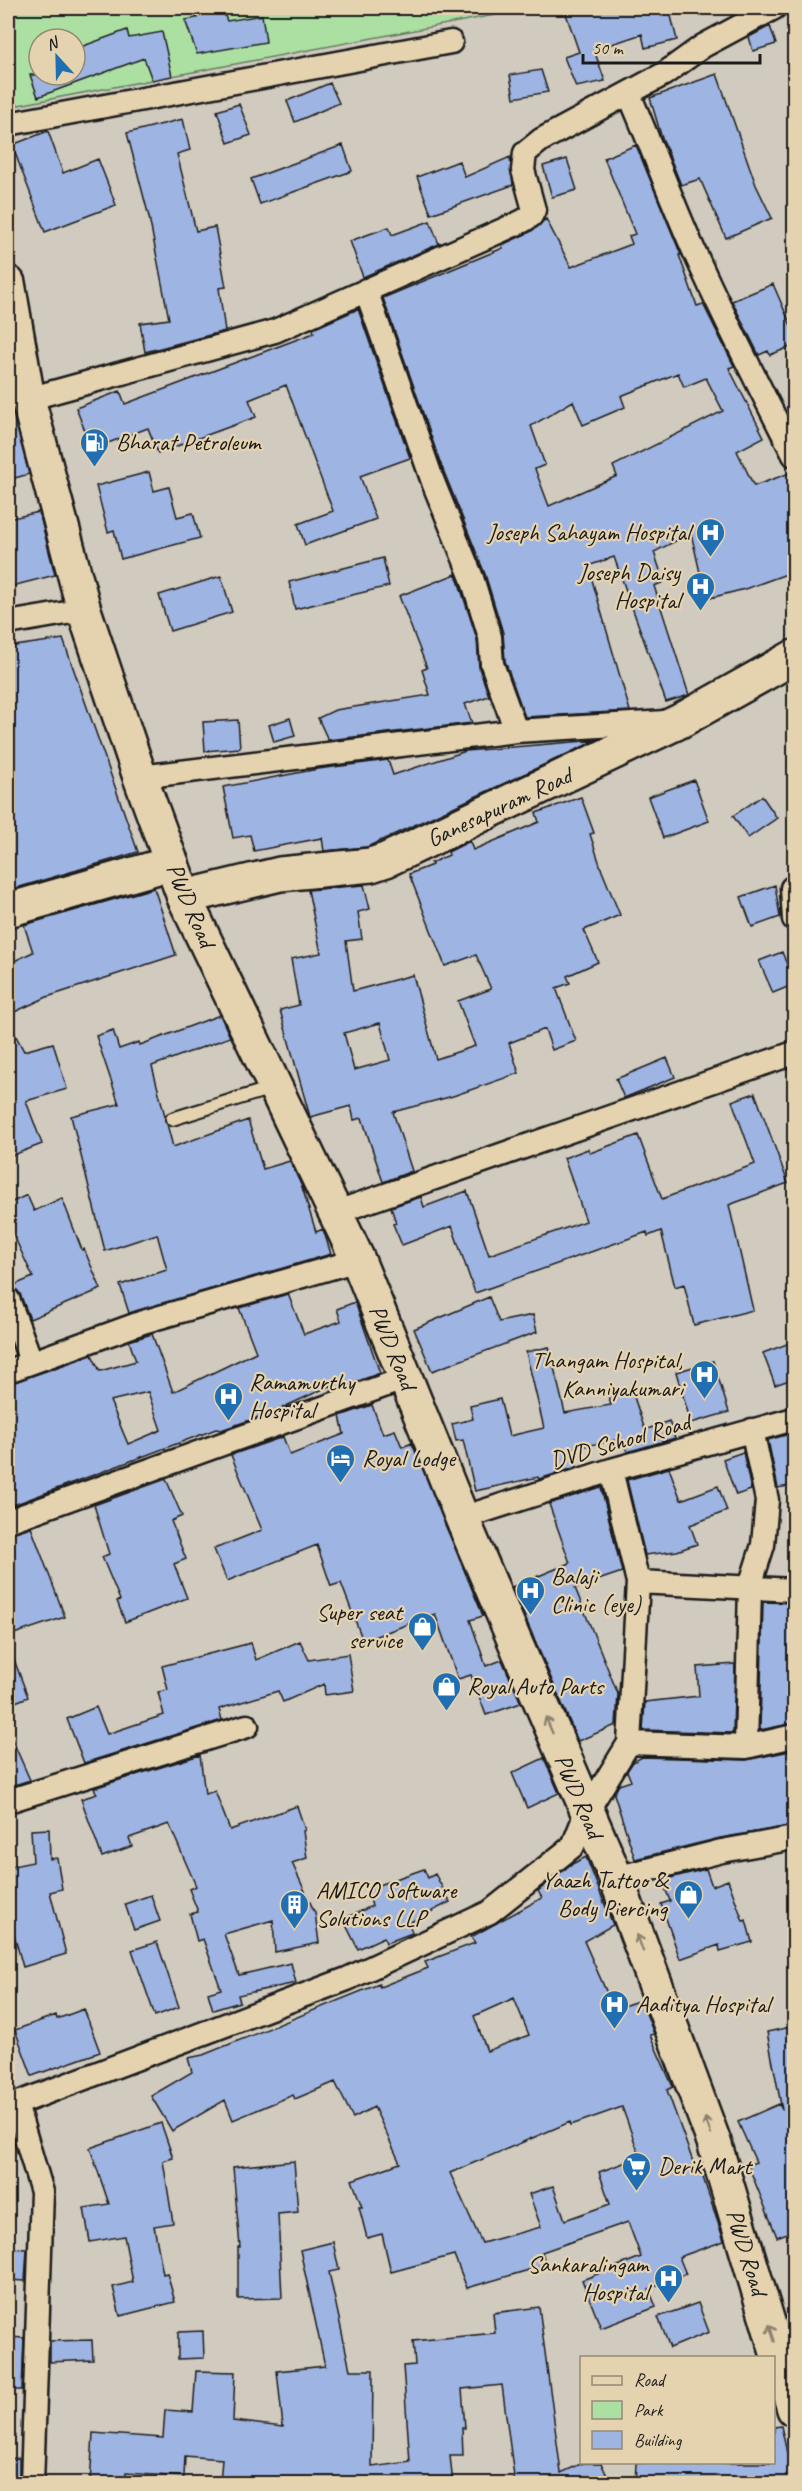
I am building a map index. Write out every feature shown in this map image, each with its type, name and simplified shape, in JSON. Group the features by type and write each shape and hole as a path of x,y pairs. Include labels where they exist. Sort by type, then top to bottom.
{"main road":[{"name":"PWD Road","path":"8,283 28,399 84,610 140,777 184,897 337,1212 462,1518 586,1813 616,1878 714,2142 795,2409"},
{"name":"Ganesapuram Road","path":"184,897 280,874 371,866 680,721 795,657"},
{"path":"8,910 172,863"}],"street":[{"path":"28,399 275,331 531,216 534,210 523,170 525,153 541,140 629,94 664,74 703,46 774,8"},
{"path":"8,124 451,42"},
{"path":"629,94 704,274 763,397 778,420 795,455"},
{"path":"366,290 433,482 472,578 490,637 492,664 516,731"},
{"path":"8,623 84,610"},
{"path":"140,777 516,731 680,721"},
{"path":"792,888 795,920"},
{"path":"337,1212 795,1053"},
{"path":"8,1371 143,1322 358,1260"},
{"path":"8,1299 31,1361"},
{"path":"8,1521 406,1378"},
{"name":"DVD School Road","path":"462,1518 611,1470 795,1419"},
{"path":"746,1747 750,1586 763,1545 768,1500 752,1430"},
{"path":"32,2484 42,2192 16,2104 347,1978 490,1912 573,1846 586,1813 629,1743 639,1582 611,1470"},
{"path":"639,1582 795,1590"},
{"path":"8,1802 247,1726"},
{"path":"629,1743 746,1747 795,1736"},
{"path":"616,1878 722,1851 795,1838"}],"lane":[{"path":"172,1119 276,1087"}],"green space":[{"path":"8,8 521,8 521,10 8,107"}],"building":[{"path":"193,8 222,8 227,21 262,15 266,42 197,54 185,20 197,18"},
{"path":"564,8 669,8 677,40 645,48 642,34 594,50 605,81 576,87 564,57 579,52"},
{"path":"770,26 776,44 753,51 749,37"},
{"path":"127,30 129,38 162,32 172,76 152,80 144,58 87,79 87,45"},
{"path":"541,70 548,92 514,98 510,75"},
{"path":"717,74 756,185 772,218 726,238 700,179 681,185 661,135 650,98"},
{"path":"330,83 339,103 295,122 287,101"},
{"path":"34,87 65,87 38,97"},
{"path":"239,104 251,135 228,143 217,111"},
{"path":"183,119 190,150 177,154 196,231 215,227 226,287 219,288 225,331 145,352 140,323 169,319 149,217 127,133"},
{"path":"48,131 63,173 98,159 116,205 45,232 12,145"},
{"path":"343,145 352,171 260,204 251,179"},
{"path":"636,145 681,255 679,255 697,306 703,304 734,366 729,368 764,437 737,451 754,486 795,471 795,571 745,589 706,599 691,533 654,552 664,582 654,586 689,695 666,702 614,557 588,566 630,711 525,717 505,661 503,633 485,574 440,462 383,298 503,248 502,245 530,232 546,219 571,267 632,244 629,236 635,234 604,158","holes":["678,373 684,387 706,378 723,411 613,466 617,476 549,506 535,469 545,465 531,426 573,401 583,425 625,407 621,396"]},
{"path":"510,157 513,185 431,214 417,177 459,161 465,177"},
{"path":"567,159 577,190 552,197 543,166"},
{"path":"430,221 439,244 363,277 350,241 389,227 392,235"},
{"path":"773,284 795,335 795,345 770,355 768,351 759,355 732,301"},
{"path":"358,309 410,458 360,476 376,519 305,545 298,524 333,511 286,385 249,400 256,417 158,453 148,428 92,449 76,408 120,391 125,404 314,333 313,329"},
{"path":"8,390 29,474 8,480"},
{"path":"149,472 154,491 169,487 177,517 193,513 200,538 121,559 114,530 108,532 96,486"},
{"path":"39,512 55,575 8,587 8,519"},
{"path":"383,558 389,586 295,609 289,582"},
{"path":"456,574 477,639 479,668 489,696 465,704 472,723 328,740 318,718 335,710 430,695 422,670 427,668 399,596"},
{"path":"221,576 232,612 170,631 159,595"},
{"path":"63,639 138,852 13,889 8,888 8,647"},
{"path":"290,718 295,736 274,742 269,725"},
{"path":"238,720 240,748 205,751 203,722"},
{"path":"597,740 367,847 324,851 322,838 254,851 250,835 233,838 223,787 318,769 388,760 393,775 466,751"},
{"path":"694,780 709,821 663,838 648,797"},
{"path":"762,796 777,818 748,838 733,816"},
{"path":"581,797 594,833 590,834 602,871 620,915 584,930 598,962 567,976 570,983 556,988 576,1041 552,1050 545,1029 509,1043 519,1073 453,1096 393,1112 412,1171 383,1182 362,1118 354,1120 351,1106 310,1117 280,1010 299,1005 291,959 321,953 308,890 364,885 370,909 358,912 362,939 346,941 353,991 413,975 436,1059 475,1046 458,1001 491,989 476,955 445,966 409,874 432,865 431,863 449,855 448,852 470,841 473,850 539,822 536,813","holes":["380,1023 390,1060 354,1070 344,1033"]},
{"path":"775,885 780,917 752,927 741,897"},
{"path":"154,888 176,955 47,997 8,1015 8,964 33,952 24,925"},
{"path":"782,952 795,984 773,993 759,961"},
{"path":"220,1015 230,1037 152,1066 173,1147 248,1120 263,1169 290,1161 302,1187 316,1232 323,1229 331,1254 129,1313 120,1285 167,1270 157,1234 105,1251 71,1116 119,1104 96,1036 113,1030 119,1049 139,1042 140,1045"},
{"path":"8,1021 24,1051 53,1043 67,1089 26,1101 42,1144 8,1157"},
{"path":"667,1058 675,1077 624,1098 616,1079"},
{"path":"755,1093 788,1183 729,1205 753,1310 694,1325 684,1284 675,1287 661,1231 648,1236 647,1232 475,1293 452,1226 402,1245 393,1224 396,1223 391,1207 421,1197 424,1207 467,1191 489,1255 586,1221 564,1158 588,1149 590,1153 638,1135 662,1199 755,1164 732,1101"},
{"path":"27,1195 34,1211 62,1198 82,1250 84,1249 101,1289 30,1319 20,1294 12,1286 33,1277 8,1223 8,1204"},
{"path":"288,1294 304,1334 341,1321 337,1309 355,1302 380,1373 334,1390 332,1385 273,1412 221,1430 216,1429 8,1507 8,1384 92,1355 100,1371 136,1361 129,1341 152,1334 173,1392 256,1352 239,1308","holes":["148,1392 161,1430 128,1444 110,1401"]},
{"path":"489,1297 499,1322 533,1315 537,1332 432,1371 414,1329"},
{"path":"795,1341 795,1378 775,1385 763,1353"},
{"path":"549,1347 565,1413 611,1405 608,1395 631,1388 645,1430 669,1421 675,1438 627,1452 622,1439 573,1448 577,1467 539,1479 538,1477 475,1491 463,1440 456,1441 452,1424 473,1419 470,1406 500,1399 509,1436 544,1428 526,1352"},
{"path":"713,1361 729,1412 691,1423 676,1372"},
{"path":"372,1405 383,1434 395,1430 402,1447 412,1443 483,1616 470,1620 486,1666 502,1660 521,1703 486,1715 471,1675 458,1679 435,1614 363,1641 341,1583 331,1586 317,1545 227,1581 214,1549 262,1530 231,1455 283,1437 290,1455 344,1434 340,1416"},
{"path":"793,1433 795,1485 778,1488 768,1440"},
{"path":"743,1452 751,1490 736,1495 723,1459"},
{"path":"669,1468 681,1500 718,1486 727,1511 690,1525 697,1544 677,1551 645,1555 627,1480"},
{"path":"166,1479 182,1516 171,1521 186,1559 174,1564 187,1598 125,1622 117,1601 120,1600 102,1557 109,1554 94,1505"},
{"path":"601,1487 622,1572 575,1588 618,1694 616,1725 578,1741 512,1587 570,1563 549,1504"},
{"path":"31,1527 65,1617 8,1636 8,1534"},
{"path":"763,1602 795,1603 795,1723 760,1730"},
{"path":"300,1641 309,1660 348,1654 354,1691 325,1695 324,1684 283,1702 278,1691 219,1709 222,1720 84,1763 67,1719 96,1707 107,1734 164,1715 158,1692 168,1690 162,1666 251,1643 256,1660"},
{"path":"8,1647 28,1697 8,1705"},
{"path":"735,1664 733,1733 643,1730 645,1702 699,1696 697,1667"},
{"path":"8,1730 30,1780 8,1787"},
{"path":"795,1750 795,1825 720,1838 635,1859 614,1794 619,1785 631,1781 627,1771 633,1762 642,1757 746,1760"},
{"path":"200,1755 205,1794 215,1791 230,1830 297,1806 305,1830 303,1831 307,1858 292,1863 315,1913 319,1943 275,1952 273,1920 224,1934 239,1975 291,1963 296,1983 238,1995 240,2002 213,2010 208,1993 221,1989 203,1939 197,1941 190,1914 198,1912 189,1889 196,1886 169,1824 129,1838 132,1846 102,1857 81,1799 97,1794 94,1788"},
{"path":"544,1758 559,1793 527,1808 512,1773"},
{"path":"49,1829 50,1859 57,1858 62,1889 50,1892 66,1954 23,1967 8,1913 8,1867 33,1862 31,1830"},
{"path":"586,1857 613,1925 584,1941 614,2009 641,2000 654,2034 650,2035 673,2087 667,2090 696,2170 700,2168 724,2241 679,2257 686,2274 649,2289 656,2307 601,2328 582,2280 641,2257 628,2222 542,2252 546,2265 467,2288 454,2255 391,2272 382,2234 367,2238 359,2207 362,2207 352,2180 400,2163 374,2107 353,2118 335,2082 295,2099 293,2095 233,2120 225,2100 172,2131 151,2096 192,2072 188,2058 203,2055 379,1984 380,1987 428,1968 425,1962 475,1943 471,1937 542,1898 538,1891 570,1865","holes":["514,1998 529,2035 487,2051 474,2016","622,2107 640,2157 599,2172 610,2204 565,2220 553,2186 529,2194 541,2227 482,2243 450,2173 570,2122 571,2125"]},
{"path":"424,1869 428,1878 435,1874 450,1902 409,1923 412,1933 386,1943 384,1937 358,1949 343,1919 372,1906 367,1889"},
{"path":"706,1869 712,1886 728,1880 743,1921 746,1920 752,1942 720,1951 719,1945 680,1959 661,1904 670,1901 662,1880"},
{"path":"151,1895 160,1921 134,1930 125,1904"},
{"path":"157,1942 179,2007 155,2016 132,1950"},
{"path":"84,2009 100,2052 32,2076 15,2030 56,2015 57,2019"},
{"path":"791,2027 795,2044 795,2126 789,2127 795,2138 795,2230 777,2237 748,2165 756,2162 738,2122 779,2104 782,2110 767,2032"},
{"path":"161,2123 173,2158 163,2161 173,2223 154,2226 163,2274 167,2273 175,2302 120,2316 113,2287 133,2282 124,2236 90,2242 84,2208 109,2204 90,2148"},
{"path":"294,2161 298,2212 278,2214 282,2298 238,2299 238,2247 240,2247 233,2167"},
{"path":"333,2242 339,2270 329,2272 350,2370 373,2370 372,2467 410,2462 403,2366 415,2365 413,2341 495,2333 493,2313 539,2307 561,2473 581,2464 601,2464 611,2484 515,2484 502,2385 462,2389 465,2428 462,2428 463,2456 450,2456 453,2484 220,2484 222,2459 185,2456 184,2477 126,2473 125,2484 90,2484 93,2433 163,2438 165,2410 193,2412 196,2371 235,2372 233,2421 283,2427 277,2371 325,2366 300,2250"},
{"path":"8,2248 27,2249 25,2281 8,2280"},
{"path":"698,2303 709,2332 670,2348 658,2317"},
{"path":"203,2331 204,2358 178,2359 178,2332"},
{"path":"8,2337 24,2338 22,2390 8,2390"},
{"path":"92,2340 93,2360 50,2362 50,2341"},
{"path":"781,2426 794,2484 635,2484 636,2464 775,2464 775,2427"},
{"path":"19,2458 19,2484 8,2484 8,2459"}],"place":[{"name":"Bharat Petroleum","path":"95,468"},
{"name":"Joseph Sahayam Hospital","path":"711,558"},
{"name":"Joseph Daisy Hospital","path":"701,612"},
{"name":"Thangam Hospital, Kanniyakumari","path":"704,1400"},
{"name":"Ramamurthy Hospital","path":"228,1422"},
{"name":"Royal Lodge","path":"341,1484"},
{"name":"Balaji Clinic (eye)","path":"530,1616"},
{"name":"Super seat service","path":"423,1652"},
{"name":"Royal Auto Parts","path":"446,1712"},
{"name":"Yaazh Tattoo & Body Piercing","path":"688,1920"},
{"name":"AMICO Software Solutions LLP","path":"295,1930"},
{"name":"Aaditya Hospital","path":"615,2030"},
{"name":"Derik Mart","path":"637,2192"},
{"name":"Sankaralingam Hospital","path":"669,2304"}]}
